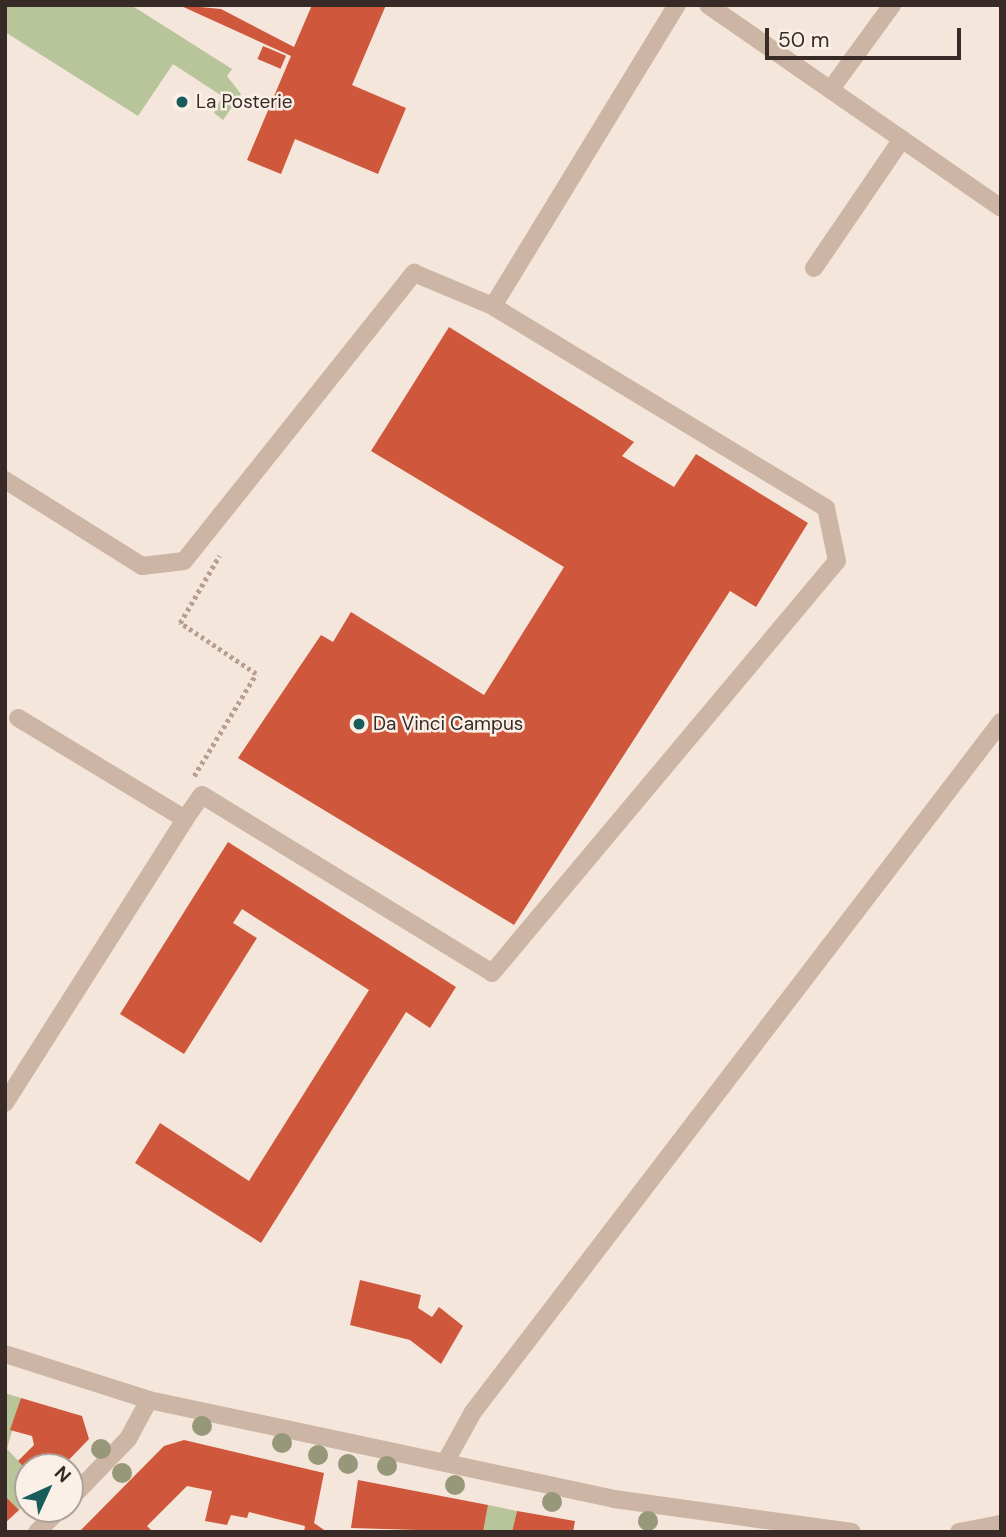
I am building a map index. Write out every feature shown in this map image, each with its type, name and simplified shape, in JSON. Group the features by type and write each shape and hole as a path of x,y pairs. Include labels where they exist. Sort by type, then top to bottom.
{"street":[{"path":"493,306 677,5"},
{"path":"708,5 1001,208"},
{"path":"831,89 892,5"},
{"path":"814,268 902,139"},
{"path":"5,480 142,566 184,561 414,273 493,306 826,508 837,561 492,973 202,795 5,1103"},
{"path":"18,718 185,819"},
{"path":"446,1461 473,1412 1001,722"},
{"path":"5,1354 149,1400 446,1461 614,1499 852,1532"},
{"path":"84,1485 128,1439 149,1400"},
{"path":"959,1532 1001,1524"}],"path":[{"path":"202,795 192,778 256,674 180,623 225,544"}],"green space":[{"path":"5,5 131,5 232,69 227,76 241,94 223,120 214,113 222,96 173,64 138,116 5,32"},
{"path":"5,1393 21,1398 7,1449 14,1456 14,1505 5,1496"},
{"path":"488,1505 517,1511 512,1532 483,1532"}],"building":[{"path":"179,5 221,9 294,47 312,5 386,5 352,85 406,108 378,174 295,139 281,174 247,160 291,56"},
{"path":"263,46 286,56 281,69 258,59"},
{"path":"449,327 634,442 622,456 674,487 696,454 808,523 756,607 730,591 514,925 238,758 321,635 333,642 351,612 484,695 564,567 371,451"},
{"path":"228,842 456,987 430,1028 406,1012 261,1243 135,1163 160,1123 249,1181 369,990 242,909 233,923 257,938 184,1054 120,1014"},
{"path":"360,1280 421,1295 418,1308 432,1317 439,1307 463,1326 441,1364 410,1340 350,1325"},
{"path":"21,1398 82,1416 89,1439 76,1453 26,1453 34,1445 32,1436 10,1430"},
{"path":"184,1440 324,1473 314,1523 327,1532 304,1532 305,1526 249,1512 247,1518 231,1515 227,1525 205,1521 212,1491 187,1486 147,1526 153,1532 79,1532 164,1446"},
{"path":"358,1480 488,1505 483,1532 351,1528"},
{"path":"5,1496 14,1505 14,1515 5,1523"},
{"path":"517,1511 575,1521 573,1532 512,1532"}],"place":[{"name":"La Posterie","path":"182,102"},
{"name":"Da Vinci Campus","path":"359,724"}]}
